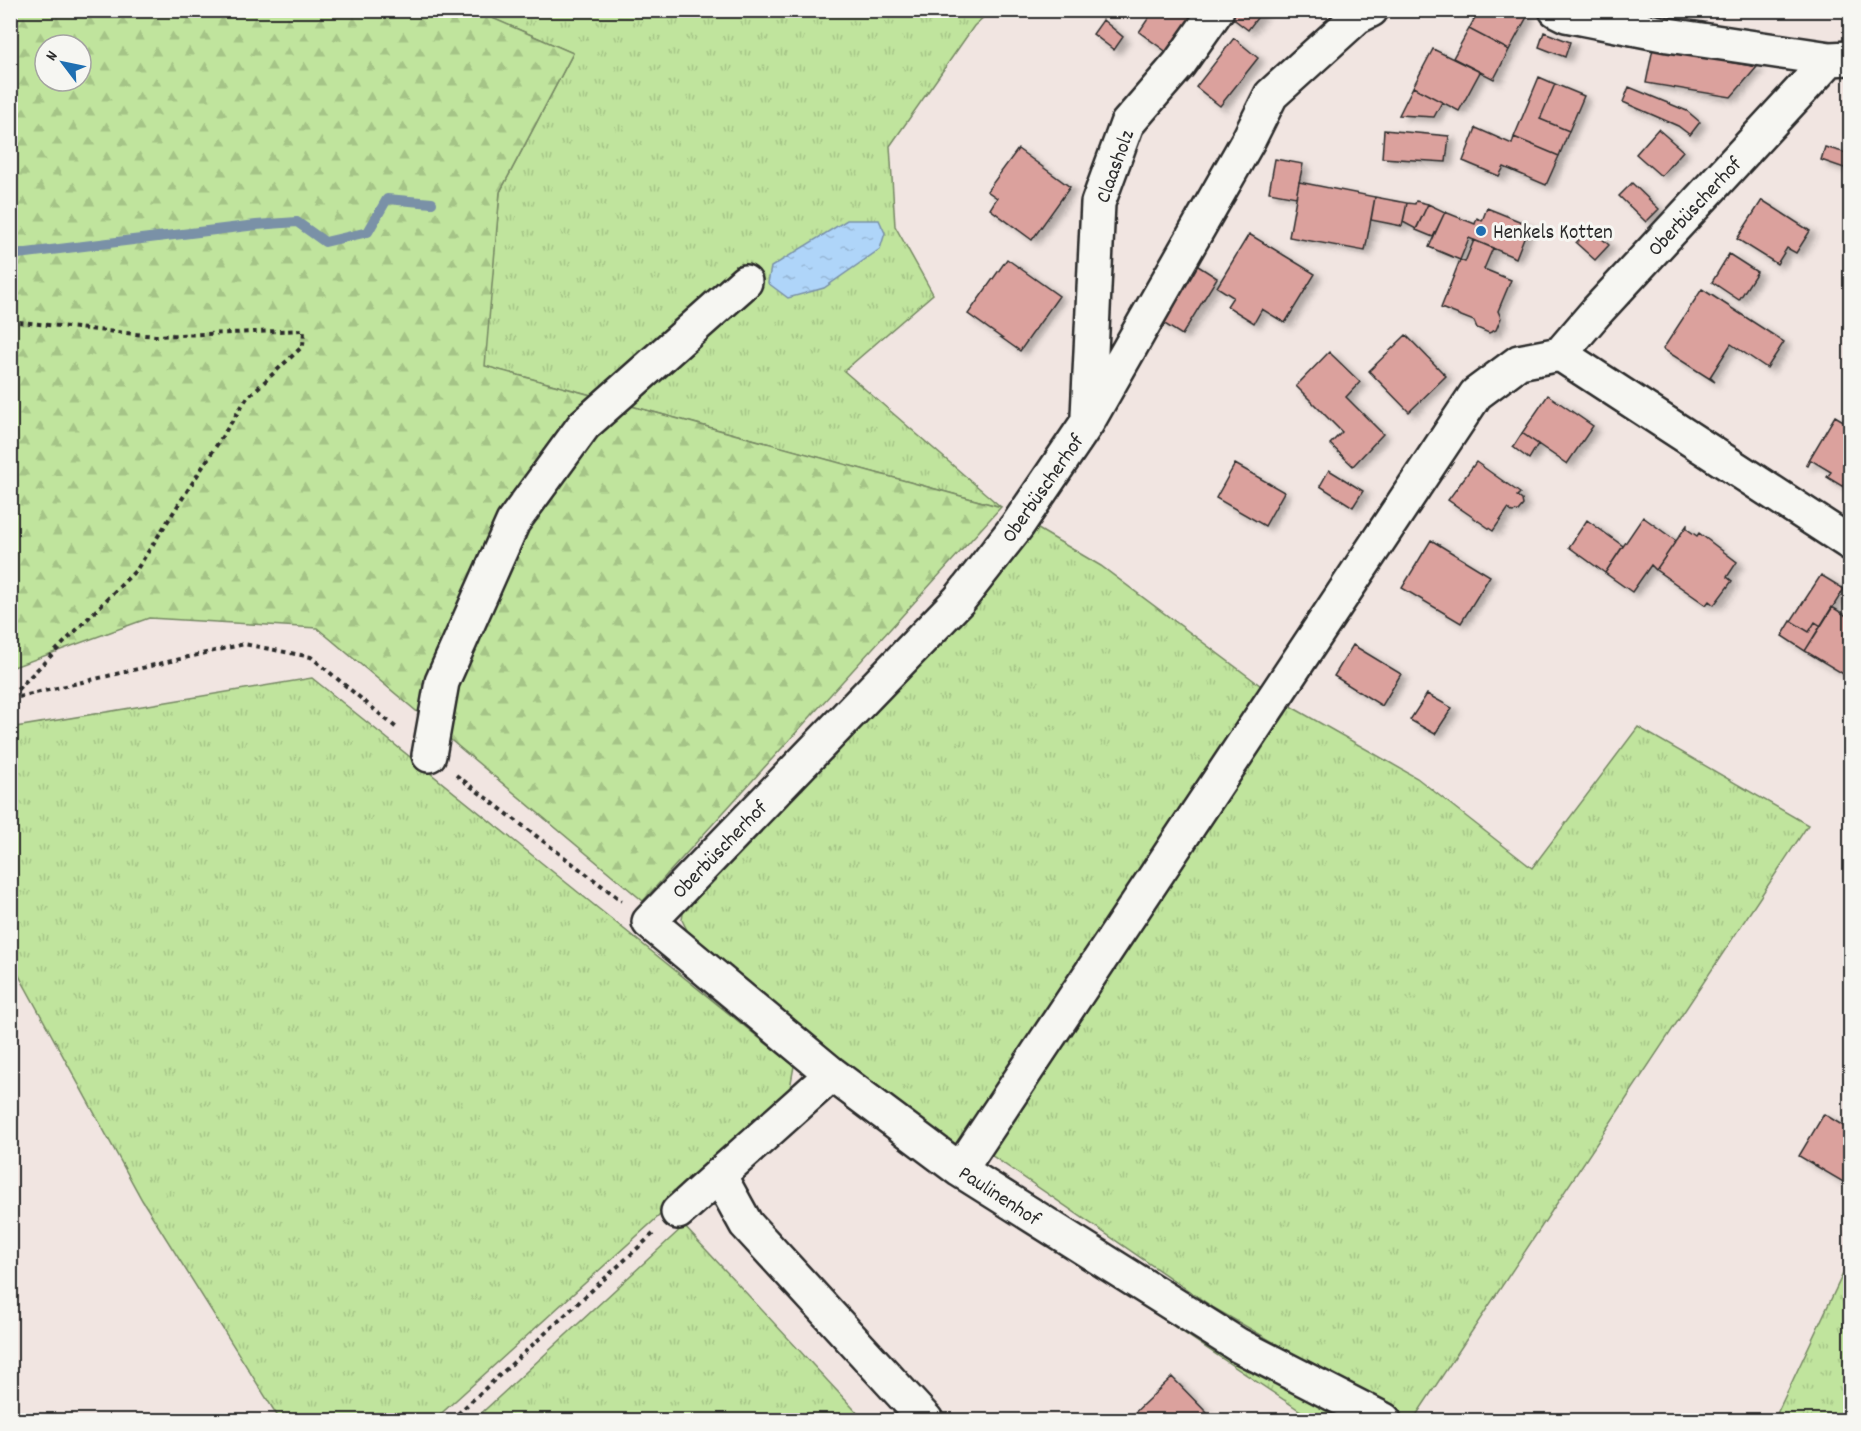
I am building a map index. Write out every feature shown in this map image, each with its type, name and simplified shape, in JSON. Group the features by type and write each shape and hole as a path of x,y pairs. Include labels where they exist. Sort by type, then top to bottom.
{"street":[{"name":"Claasholz","path":"1087,423 1098,203 1127,124 1179,64 1217,10"},
{"name":"Oberbüscherhof","path":"649,922 959,600 1017,526 1087,423 1272,95 1357,17 1371,10"},
{"name":"Oberbüscherhof","path":"1556,10 1566,15 1668,35 1840,58"},
{"name":"Oberbüscherhof","path":"1560,354 1596,312 1840,58"},
{"path":"429,754 442,682 513,522 584,425 744,282"},
{"path":"960,1170 1476,394 1519,362 1560,354 1851,543"},
{"name":"Paulinenhof","path":"649,922 832,1074 960,1170 1238,1345 1384,1420"},
{"path":"678,1212 832,1074"},
{"path":"719,1175 746,1224 926,1420"}],"path":[{"path":"10,321 155,336 304,330 303,346 247,398 137,569 10,698"},
{"path":"10,698 244,644 311,657 429,754 649,922"},
{"path":"451,1420 678,1212"}],"green space":[{"path":"11,11 476,11 573,53 500,192 485,366 1001,507 643,901 317,628 149,618 11,668"},
{"path":"476,11 990,11 974,26 890,146 895,226 933,294 844,371 1001,507 484,366 500,192 573,53"},
{"path":"1033,526 1101,566 1269,692 959,1163 693,942 682,920 685,901"},
{"path":"312,678 794,1066 788,1099 434,1420 280,1420 142,1200 11,961 10,728"},
{"path":"1283,702 1417,778 1532,868 1638,727 1808,825 1413,1420 1409,1420 1214,1308 991,1155"},
{"path":"684,1226 864,1420 474,1420"},
{"path":"1850,1259 1850,1420 1774,1420"},
{"path":"1142,1305 1346,1420 1314,1420"}],"water":[{"path":"847,220 879,220 885,233 880,249 824,288 788,298 768,283 771,267"}],"building":[{"path":"1154,10 1203,10 1175,58 1139,32"},
{"path":"1230,10 1263,10 1248,30 1227,14"},
{"path":"1479,10 1519,10 1528,15 1509,50 1469,29"},
{"path":"1103,20 1123,37 1114,50 1093,34"},
{"path":"1469,29 1509,50 1494,79 1453,58"},
{"path":"1544,32 1570,42 1565,57 1539,47"},
{"path":"1234,38 1258,58 1220,106 1196,87"},
{"path":"1653,48 1757,67 1731,97 1646,83"},
{"path":"1433,49 1480,72 1459,111 1413,87"},
{"path":"1539,77 1555,84 1540,119 1569,131 1559,156 1514,137"},
{"path":"1555,84 1584,96 1569,131 1540,119"},
{"path":"1413,87 1442,102 1434,117 1399,115"},
{"path":"1629,87 1687,111 1700,122 1690,135 1678,126 1623,102"},
{"path":"1476,128 1512,144 1514,137 1559,156 1546,185 1504,167 1499,176 1463,161"},
{"path":"1658,129 1683,151 1661,176 1636,154"},
{"path":"1384,130 1449,136 1446,162 1382,158"},
{"path":"1825,147 1850,154 1850,170 1821,160"},
{"path":"1018,149 1070,187 1032,240 990,209 997,198 987,191"},
{"path":"1275,159 1303,164 1296,197 1269,192"},
{"path":"1299,182 1375,197 1365,251 1289,237"},
{"path":"1632,183 1659,209 1646,222 1619,196"},
{"path":"1375,197 1407,203 1402,226 1371,220"},
{"path":"1762,200 1810,231 1796,253 1787,248 1777,264 1737,239"},
{"path":"1416,201 1428,204 1416,229 1403,222 1407,203 1415,204"},
{"path":"1428,204 1445,212 1433,237 1416,230"},
{"name":"Henkels Kotten","path":"1487,208 1529,225 1516,258 1469,238 1460,260 1429,247 1445,212 1475,224 1477,218 1482,221"},
{"path":"1590,228 1609,245 1595,260 1576,243"},
{"path":"1249,234 1315,274 1285,323 1262,309 1254,323 1227,306 1233,297 1217,287"},
{"path":"1474,240 1493,248 1484,269 1511,280 1498,311 1501,318 1496,330 1489,333 1477,328 1474,321 1441,308 1460,260 1465,262"},
{"path":"1729,254 1757,272 1739,300 1712,282"},
{"path":"1007,259 1059,296 1020,351 968,314"},
{"path":"1187,259 1217,278 1182,335 1152,316"},
{"path":"1702,289 1784,342 1767,368 1731,344 1710,377 1715,382 1663,349"},
{"path":"1406,335 1446,376 1409,412 1369,371"},
{"path":"1329,352 1360,382 1346,397 1383,434 1353,466 1330,444 1342,432 1296,386"},
{"path":"1548,395 1593,426 1567,464 1522,433"},
{"path":"1835,416 1850,425 1850,491 1827,477 1831,472 1811,460 1808,466 1806,465"},
{"path":"1522,433 1538,444 1529,459 1513,447"},
{"path":"1476,462 1520,493 1517,496 1522,500 1523,505 1518,511 1512,512 1508,509 1493,531 1448,500"},
{"path":"1235,464 1284,492 1265,526 1216,498"},
{"path":"1329,470 1363,491 1353,507 1320,486"},
{"path":"1643,517 1676,541 1656,570 1651,565 1632,592 1605,573"},
{"path":"1587,520 1623,546 1605,573 1569,547"},
{"path":"1687,525 1687,529 1697,536 1699,533 1737,562 1727,577 1732,581 1714,605 1709,601 1706,605 1656,570"},
{"path":"1431,540 1490,576 1461,623 1402,588"},
{"path":"1821,575 1844,589 1821,626 1815,622 1809,632 1791,621"},
{"path":"1832,607 1850,618 1850,678 1805,651"},
{"path":"1791,621 1809,632 1815,622 1821,626 1805,651 1782,636"},
{"path":"1353,645 1401,674 1382,706 1334,676"},
{"path":"1427,694 1452,708 1435,734 1410,720"},
{"path":"1824,1114 1850,1130 1850,1186 1799,1156"},
{"path":"1172,1377 1208,1414 1201,1420 1127,1420"}],"waterway":[{"path":"10,255 297,222 325,242 368,232 387,199 432,203"}],"place":[{"name":"Henkels Kotten","path":"1481,231"}]}
